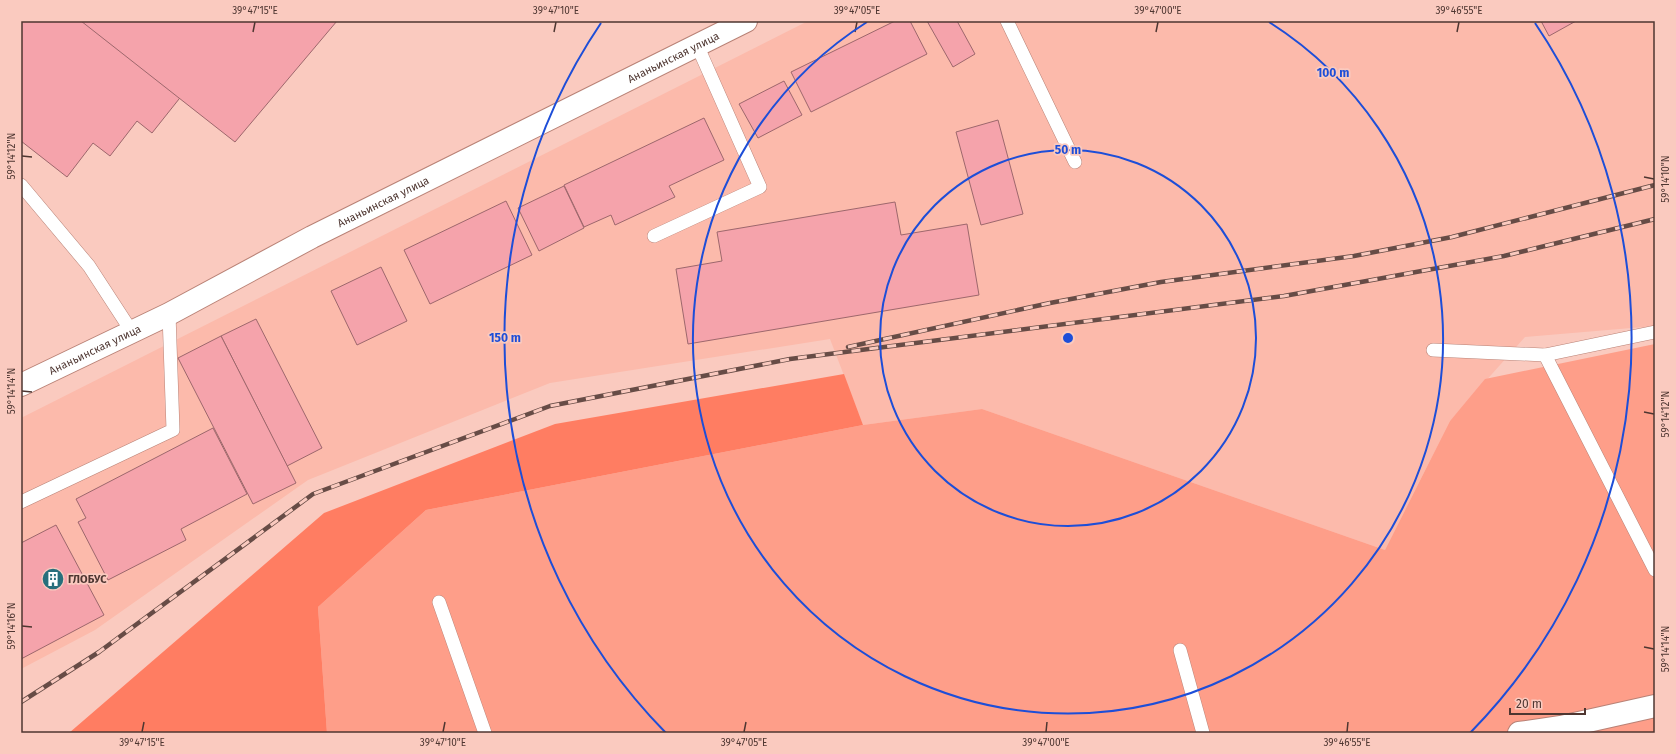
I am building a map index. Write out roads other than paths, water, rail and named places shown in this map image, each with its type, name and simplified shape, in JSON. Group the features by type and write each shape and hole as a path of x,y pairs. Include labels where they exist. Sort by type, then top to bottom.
{"street":[{"name":"Ананьинская улица","path":"21,385 169,314 312,237 746,21"},
{"path":"1519,733 1563,730 1655,706"}],"lane":[{"path":"1007,21 1075,162"},
{"path":"654,236 760,187 697,45"},
{"path":"21,185 89,266 132,332"},
{"path":"21,502 173,430 169,314"},
{"path":"1433,350 1545,356 1655,332"},
{"path":"1545,356 1655,570"},
{"path":"439,602 485,733"},
{"path":"1180,650 1203,733"}],"railway":[{"path":"848,347 1050,303 1161,282 1354,256 1452,237 1655,185"},
{"path":"21,702 99,652 313,494 550,406 790,359 1284,296 1504,256 1655,219"}],"place":[{"name":"ГЛОБУС","path":"53,579"}]}
